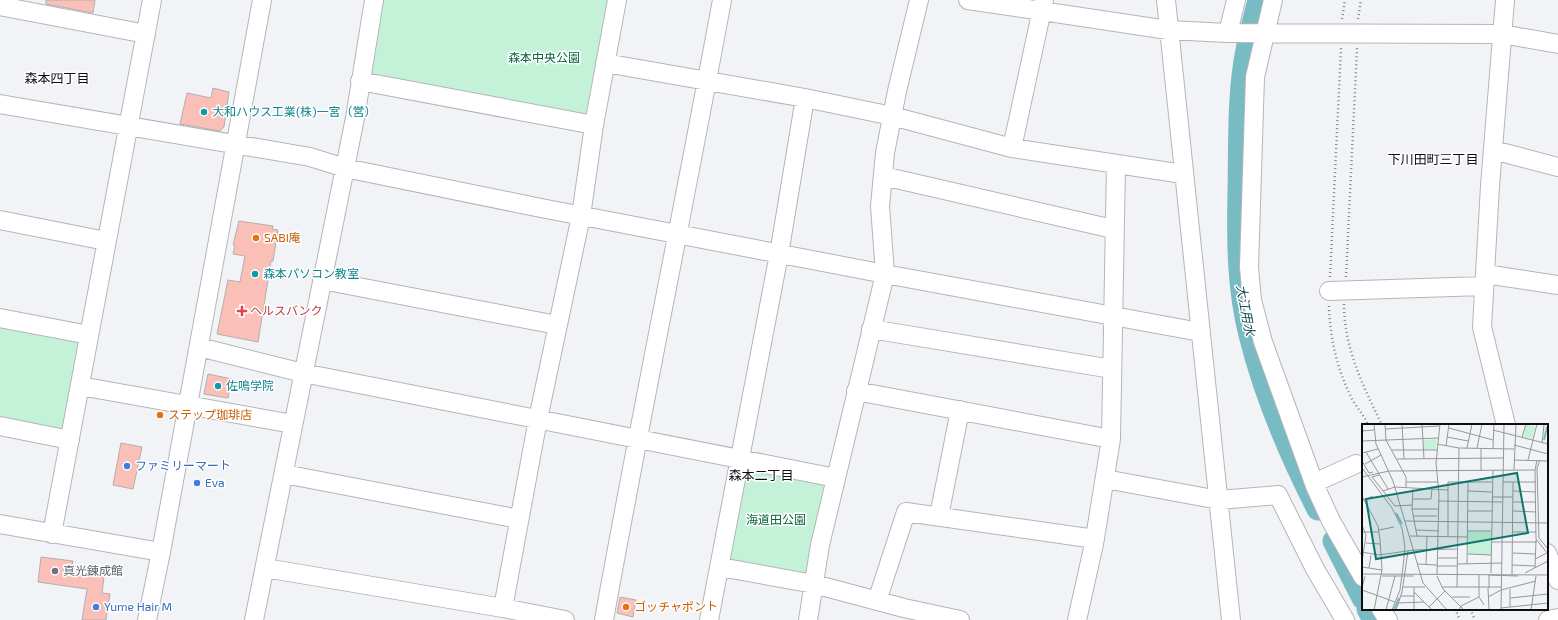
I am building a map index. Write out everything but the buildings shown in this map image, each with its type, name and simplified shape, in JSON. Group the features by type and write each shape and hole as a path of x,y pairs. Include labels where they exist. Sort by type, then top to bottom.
{"street":[{"path":"52,534 152,0"},
{"path":"146,620 161,552 262,0"},
{"path":"254,620 345,168 374,0"},
{"path":"503,608 538,419 581,216 594,125 617,0"},
{"path":"604,620 637,438 678,234 722,0"},
{"path":"808,620 820,545 884,274 880,206 885,153 919,0"},
{"path":"968,0 1043,6 1168,30 1231,33 1349,32 1502,34 1558,44"},
{"path":"1166,0 1183,174 1231,620"},
{"path":"1231,33 1236,0"},
{"path":"1273,0 1263,32 1255,77 1249,267 1252,300 1263,342 1314,483 1331,521 1362,575"},
{"path":"1505,0 1493,150 1482,327 1506,424"},
{"path":"0,6 146,34"},
{"path":"1012,148 1043,6"},
{"path":"606,63 805,98 892,116 1012,148 1183,174"},
{"path":"360,82 594,125"},
{"path":"709,620 779,254 805,98"},
{"path":"0,104 310,157 345,168 581,216 1112,317 1200,332"},
{"path":"1493,150 1558,167"},
{"path":"1077,620 1095,538 1111,439 1113,229 1116,164"},
{"path":"883,176 1113,229"},
{"path":"0,220 106,242"},
{"path":"322,280 557,325"},
{"path":"1337,291 1484,280 1558,285"},
{"path":"0,318 89,335"},
{"path":"871,329 1112,369"},
{"path":"199,347 303,373 836,478"},
{"path":"80,386 293,424"},
{"path":"856,391 1111,439"},
{"path":"939,516 960,410"},
{"path":"0,426 70,440"},
{"path":"1314,483 1356,464"},
{"path":"284,474 519,519"},
{"path":"1105,479 1218,500 1278,496 1315,569 1345,620"},
{"path":"877,601 906,512 1095,538"},
{"path":"0,524 161,552"},
{"path":"1548,555 1558,580"},
{"path":"720,567 814,584 877,601 960,620"},
{"path":"265,568 503,608 565,620"},
{"path":"1382,610 1388,620"},
{"path":"1548,620 1558,618"}],"path":[{"path":"1346,0 1342,12 1349,32 1337,291 1344,316 1348,345 1362,383 1382,424"},
{"path":"1361,0 1358,16 1349,32 1337,291 1330,326 1338,366 1353,400 1367,424"},
{"path":"1455,610 1460,620"},
{"path":"1471,610 1476,620"}],"green space":[{"name":"森本中央公園","path":"375,0 615,0 588,124 360,81"},
{"path":"0,324 79,340 63,432 0,419"},
{"name":"海道田公園","path":"742,464 829,483 808,579 725,563"}],"waterway":[{"name":"大江用水","path":"1259,0 1247,50 1241,102 1239,228 1243,300 1250,335 1263,380 1288,446 1318,509"},
{"name":"大江用水","path":"1334,541 1362,596"},
{"name":"大江用水","path":"1369,610 1374,620"}],"place":[{"name":"大和ハウス工業(株)一宮（営）","path":"204,112"},
{"name":"SABI庵","path":"256,238"},
{"name":"森本パソコン教室","path":"255,274"},
{"name":"ヘルスバンク","path":"242,311"},
{"name":"佐鳴学院","path":"218,386"},
{"name":"ステップ珈琲店","path":"160,415"},
{"name":"ファミリーマート","path":"127,466"},
{"name":"Eva","path":"197,483"},
{"name":"真光錬成館","path":"55,571"},
{"name":"Yume Hair M","path":"96,607"},
{"name":"ゴッチャポント","path":"626,607"}],"district":[{"name":"森本四丁目","path":"57,78"},
{"name":"下川田町三丁目","path":"1433,159"},
{"name":"森本二丁目","path":"761,475"}]}
